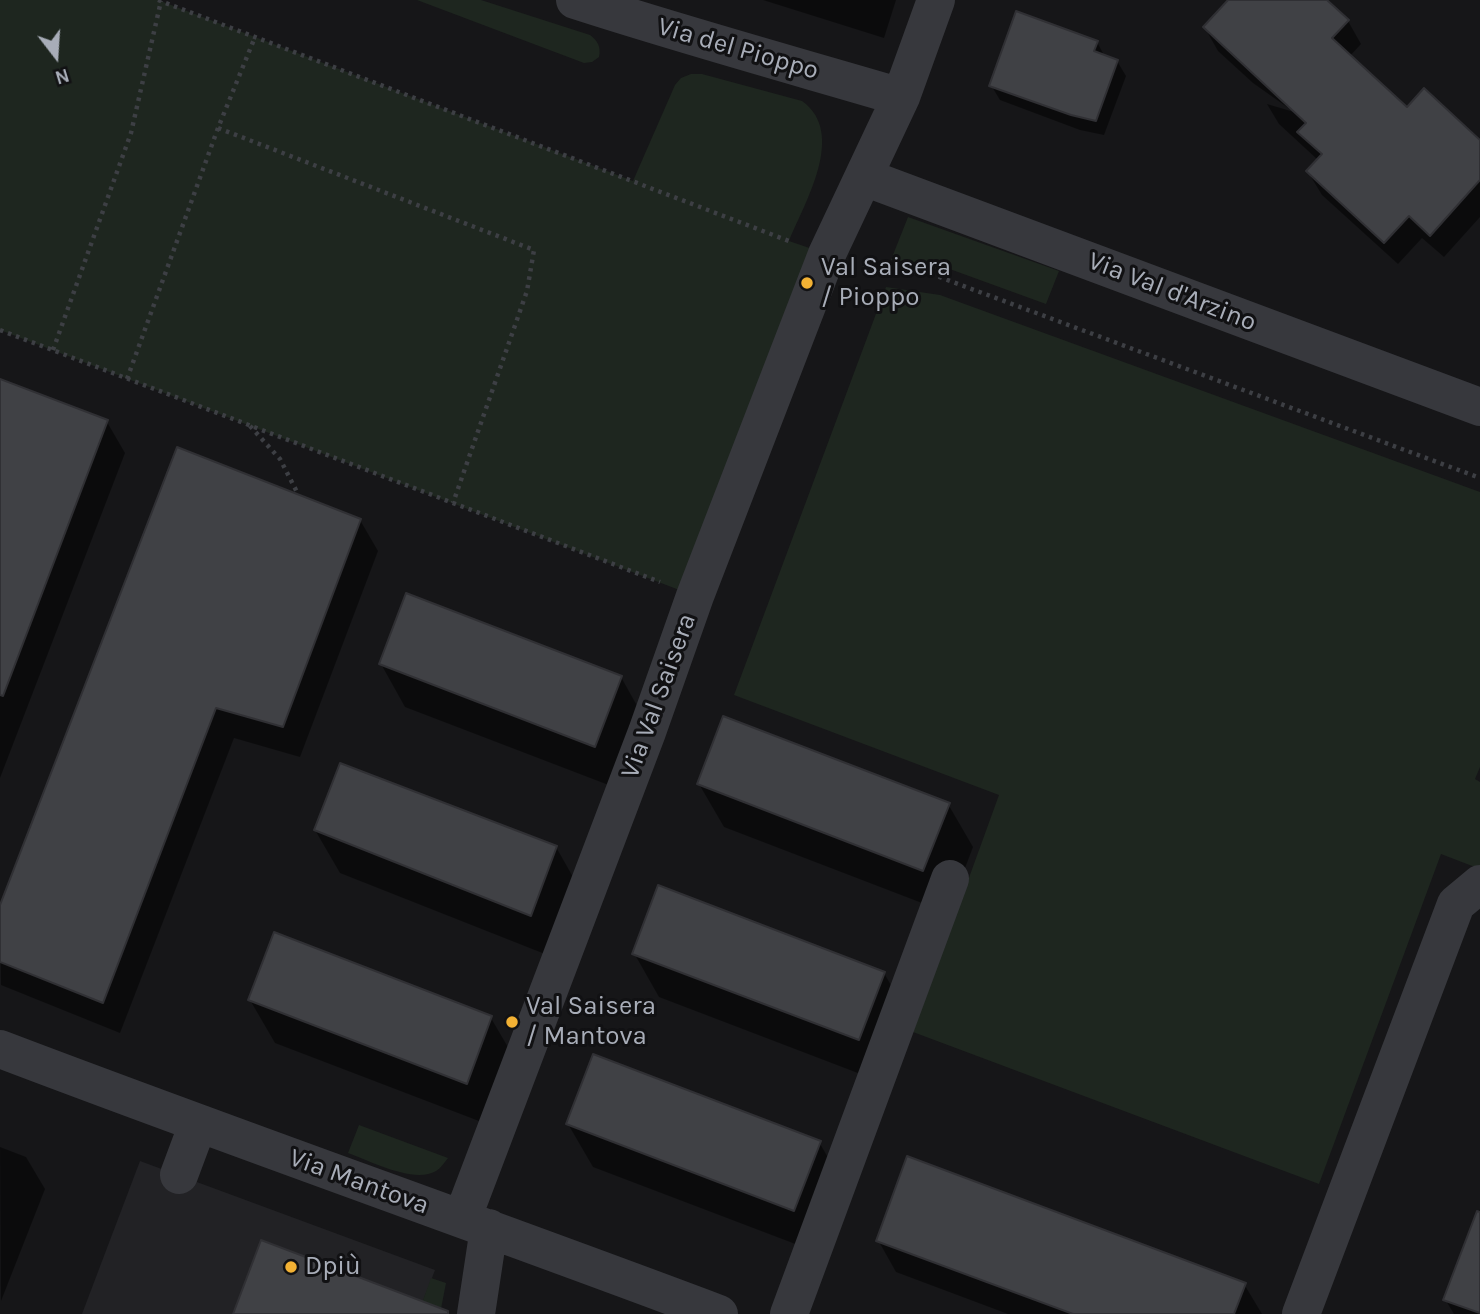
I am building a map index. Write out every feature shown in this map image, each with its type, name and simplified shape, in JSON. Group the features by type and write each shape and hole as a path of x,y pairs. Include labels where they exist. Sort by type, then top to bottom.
{"street":[{"name":"Via del Pioppo","path":"575,0 901,97"},
{"name":"Via Val Saisera","path":"476,1314 476,1223 647,732 695,596 827,254 901,97 936,0"},
{"name":"Via Val d'Arzino","path":"864,177 1479,404"},
{"path":"789,1314 950,879"},
{"path":"1301,1314 1456,904 1480,884"},
{"name":"Via Mantova","path":"0,1049 719,1314"},
{"path":"179,1175 198,1124"}],"path":[{"path":"53,350 131,133 160,0 789,241"},
{"path":"127,379 218,128 255,37"},
{"path":"218,128 534,250 527,291 453,503"},
{"path":"861,265 934,275 1480,478"},
{"path":"0,330 661,583"},
{"path":"250,425 279,458 298,494"}],"shaded area":[{"path":"0,0 158,0 633,181 675,85 681,78 702,74 802,101 815,115 821,131 822,149 812,188 789,241 827,254 695,596 0,330"},
{"path":"417,0 481,0 590,35 598,44 599,57 584,63"},
{"path":"908,217 1059,271 1046,304 936,264 891,260"},
{"path":"886,287 940,295 1480,492 1480,767 1475,779 1480,782 1480,869 1441,854 1319,1184 913,1032 999,795 734,695"},
{"path":"359,1125 448,1158 438,1170 427,1174 404,1173 380,1166 348,1153"},
{"path":"140,1161 435,1270 418,1314 82,1314"},
{"path":"431,1278 446,1283 440,1314 418,1314"}],"building":[{"path":"1228,0 1327,0 1349,20 1332,38 1407,107 1424,88 1480,140 1480,180 1430,236 1409,216 1384,243 1306,171 1322,154 1297,132 1306,123 1203,27"},
{"path":"1016,11 1098,41 1094,51 1118,60 1096,121 989,86"},
{"path":"0,379 108,420 3,696 0,695"},
{"path":"177,447 361,519 283,727 216,708 103,1003 0,962 0,905"},
{"path":"406,593 622,676 595,747 379,664"},
{"path":"723,716 950,803 923,871 697,784"},
{"path":"340,763 557,846 531,916 314,830"},
{"path":"658,885 885,972 859,1040 632,954"},
{"path":"274,932 492,1016 467,1084 248,1000"},
{"path":"593,1054 821,1141 794,1211 566,1124"},
{"path":"907,1156 1246,1283 1234,1314 1073,1314 876,1241"},
{"path":"1477,1211 1480,1212 1480,1313 1443,1300"},
{"name":"Dpiù","path":"261,1240 448,1311 448,1314 233,1314"}],"place":[{"name":"Val Saisera / Pioppo","path":"807,283"},
{"name":"Val Saisera / Mantova","path":"512,1022"},
{"name":"Dpiù","path":"291,1267"}]}
